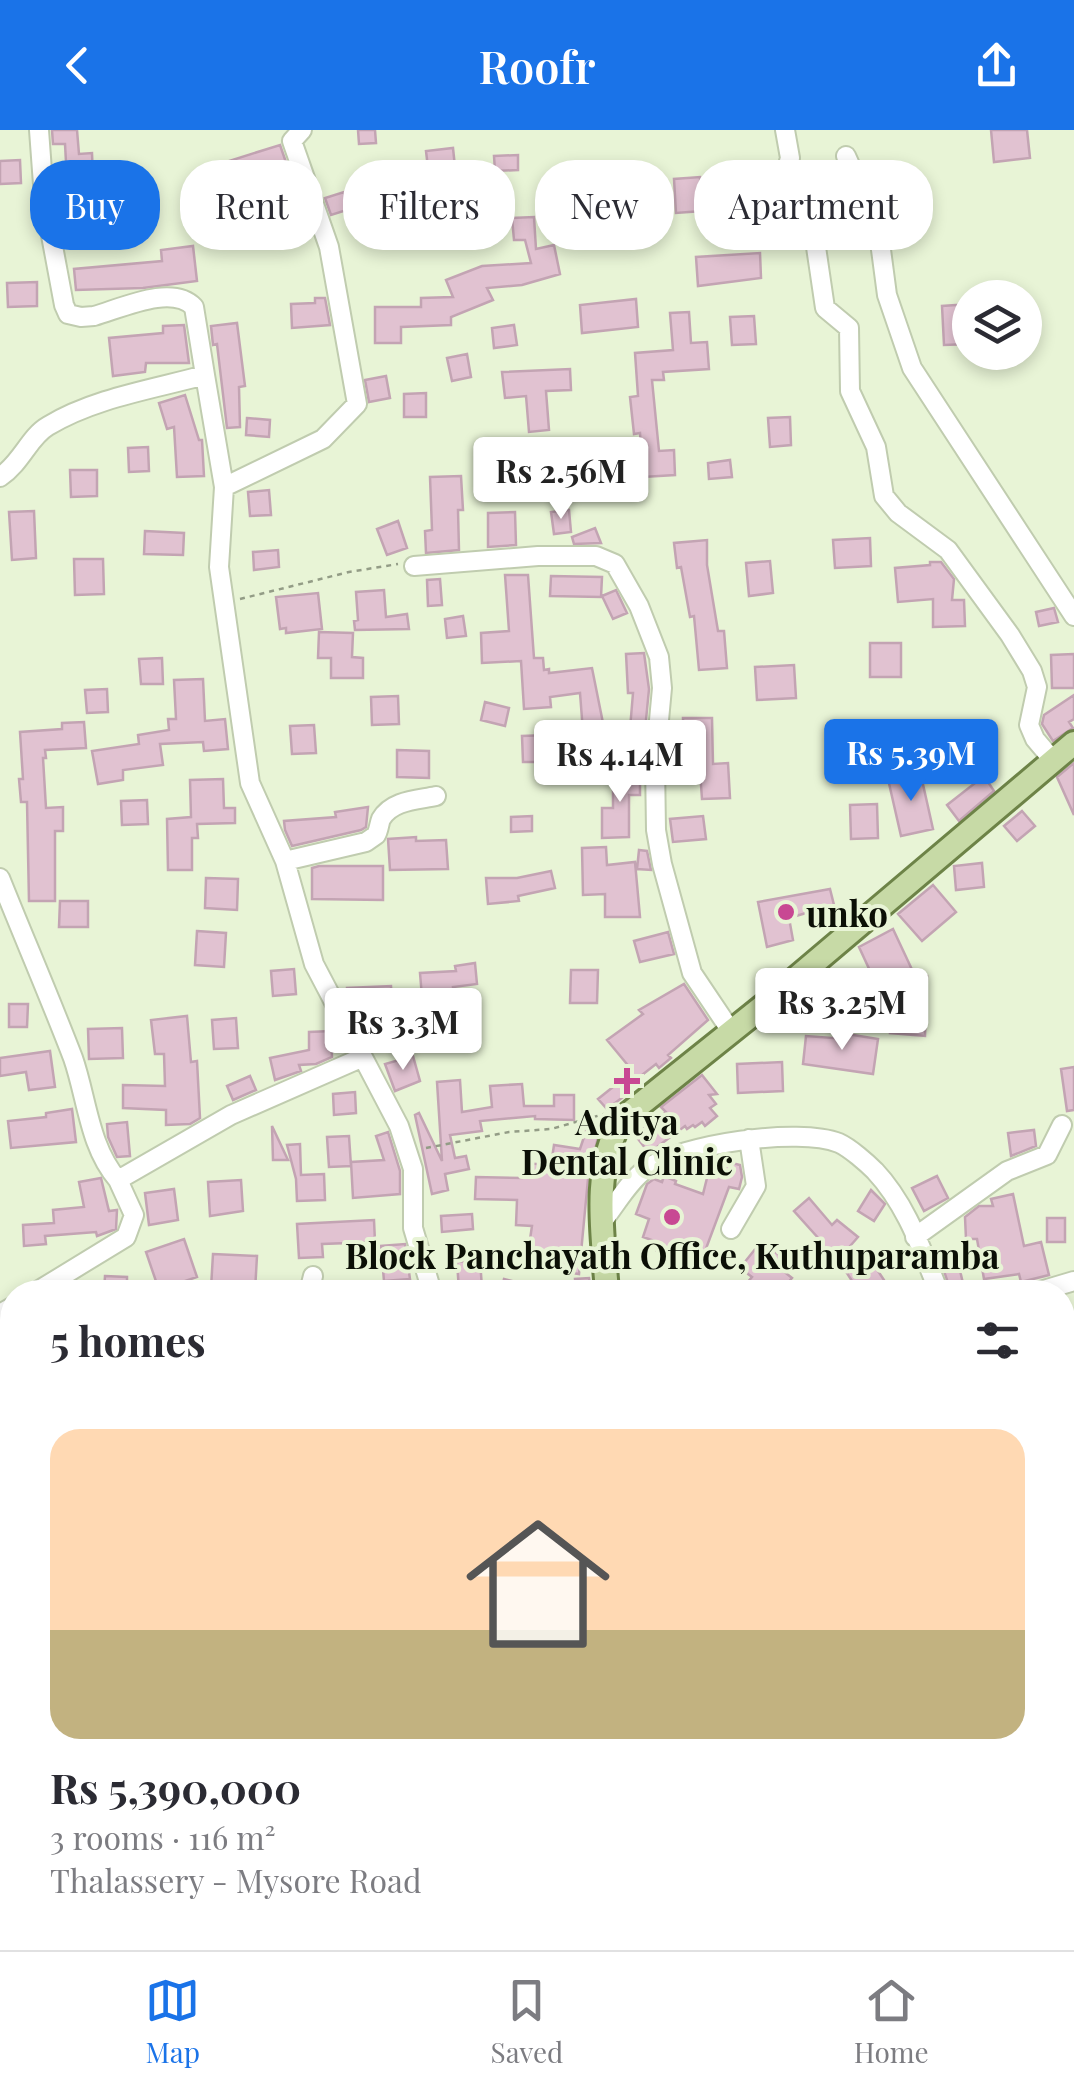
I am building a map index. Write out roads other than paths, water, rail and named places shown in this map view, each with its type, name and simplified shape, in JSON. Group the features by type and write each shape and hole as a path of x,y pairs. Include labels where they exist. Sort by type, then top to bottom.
{"main road":[{"path":"606,1280 602,1222 606,1159 617,1128 630,1111 732,1032 1074,743"}],"street":[{"path":"39,130 44,198 68,314 94,316 172,296 187,300 194,308 224,488 219,567 250,783 285,860 314,964 399,1126 416,1193 414,1228 429,1280"},
{"path":"224,488 323,440 357,404 329,248 292,141 302,130"},
{"path":"785,130 790,158 783,182 816,247 825,308 849,328 850,391 876,448 884,496 898,513 948,550 1010,635 1032,670 1037,687 1029,725 1035,740 1052,759"},
{"path":"846,156 878,228 887,295 912,368 1074,616"},
{"path":"0,477 11,470 37,434 49,425 108,401 205,375"},
{"path":"414,566 538,556 596,556 615,564 639,606 660,657 662,688 655,763 656,830 662,864 692,973 732,1032"},
{"path":"285,860 366,842 376,835 380,821 394,808 406,801 436,796"},
{"path":"0,878 71,1052 96,1142 134,1215 126,1238 56,1280"},
{"path":"118,1180 231,1114 361,1058"},
{"path":"916,1237 1006,1171 1047,1156 1062,1125"},
{"path":"602,1222 644,1170 664,1160 750,1138 791,1136 840,1144 875,1171 902,1208 934,1280"},
{"path":"731,1229 756,1186 750,1138"}],"place":[{"name":"unko","path":"786,912"},
{"name":"Aditya Dental Clinic","path":"627,1081"},
{"name":"Block Panchayath Office, Kuthuparamba","path":"672,1217"}]}
